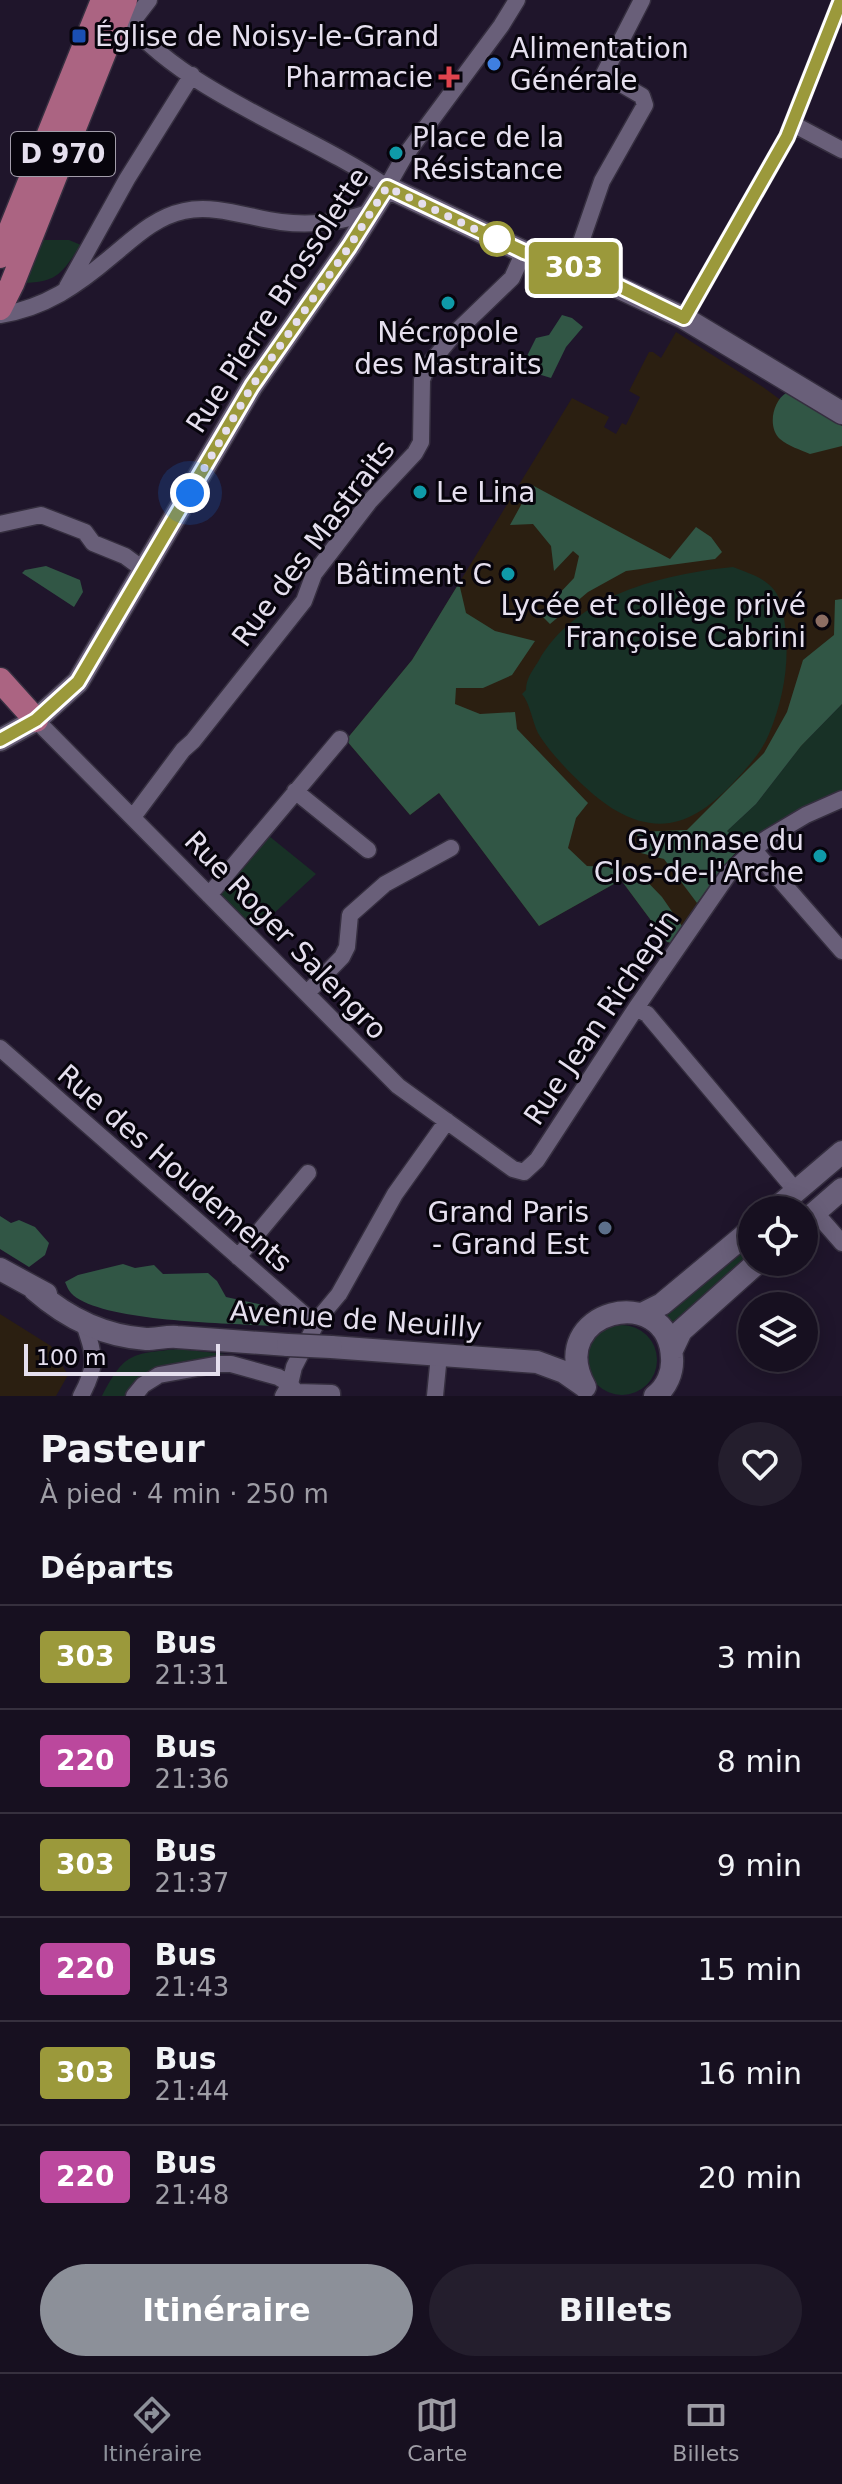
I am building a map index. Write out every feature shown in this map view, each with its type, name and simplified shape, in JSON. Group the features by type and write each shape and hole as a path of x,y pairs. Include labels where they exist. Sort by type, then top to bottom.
{"main road":[{"name":"D 970","path":"0,256 118,8"},
{"name":"D 970","path":"0,308 118,8"},
{"name":"Rue Pierre Brossolette","path":"0,740 36,720 78,682 252,386 387,187"},
{"path":"387,187 524,252 572,268 684,318 842,413"},
{"path":"0,680 36,720"},
{"path":"790,1196 842,1152"},
{"path":"818,1210 842,1189"},
{"path":"642,1314 662,1304 738,1241"},
{"name":"Avenue de Neuilly","path":"0,1269 35,1290 101,1319 152,1329 171,1337"},
{"path":"672,1350 681,1331 742,1276"},
{"name":"Avenue de Neuilly","path":"35,1290 57,1309 84,1324 125,1337 171,1337 537,1362 564,1372 588,1391"},
{"path":"588,1391 578,1373 576,1358 579,1344 586,1330 597,1319 627,1311 642,1314 656,1323 666,1335 672,1350 673,1365 669,1380 655,1396"},
{"name":"Avenue de Neuilly","path":"537,1362 560,1355 579,1344"}],"street":[{"path":"149,0 118,8 150,47 192,75 387,187"},
{"name":"Rue Pierre Brossolette","path":"387,187 404,157 494,37 517,0"},
{"path":"572,268 602,181 645,105 642,96 604,74 642,0"},
{"path":"684,318 793,124 841,0"},
{"path":"64,293 127,179 192,75"},
{"path":"793,124 842,150"},
{"path":"0,315 40,305 64,293 153,223 186,210 303,223 329,223 371,212"},
{"name":"Rue des Mastraits","path":"133,817 304,601 314,574 351,525 415,453 421,442 422,380 427,367 456,332 512,278 524,252"},
{"path":"0,524 41,515 85,532 93,543 125,556 144,570"},
{"name":"Rue Roger Salengro","path":"36,720 398,1086 513,1169"},
{"path":"209,895 340,739"},
{"path":"295,791 368,850"},
{"name":"Rue Jean Richepin","path":"513,1169 524,1172 537,1160 730,872 753,849 806,815 842,799"},
{"path":"307,993 342,957 347,947 350,915 385,884 451,848"},
{"path":"753,849 842,951"},
{"path":"636,1008 647,1014 796,1191"},
{"name":"Rue des Houdements","path":"0,1048 316,1325"},
{"path":"286,1390 316,1325 339,1294 395,1194 447,1121"},
{"path":"238,1257 308,1173"},
{"path":"818,1224 842,1243"},
{"path":"81,1396 93,1372 93,1354 84,1324"},
{"path":"435,1396 439,1355"},
{"path":"134,1396 143,1385 159,1375 220,1364 266,1374 286,1390 332,1393 332,1396"}],"shaded area":[{"path":"676,332 763,387 842,445 842,704 727,831 743,845 727,862 672,943 667,942 621,880 539,926 439,793 410,815 346,740 412,660 572,398 609,417 604,427 616,434 622,423 626,425 640,397 629,391 649,352 661,358"},
{"path":"0,1314 51,1346 68,1375 56,1396 0,1396"}],"green space":[{"path":"38,240 69,240 81,245 52,278 24,283"},
{"path":"562,315 583,327 566,347 551,378 538,374 527,356 536,338 549,335"},
{"path":"786,393 796,394 842,426 842,446 810,454 780,439 774,428 773,414"},
{"path":"532,485 670,559 696,527 711,537 722,552 715,559 626,571 588,592 550,624 540,614 574,578 579,556 573,551 554,571 551,546 533,524 510,525"},
{"path":"46,566 80,580 83,592 74,607 22,573"},
{"path":"733,567 771,586 782,608 786,667 782,695 769,734 748,766 707,807 679,821 664,824 632,818 605,804 562,764 538,733 522,694 532,672 554,639 574,620 598,604 650,582"},
{"path":"459,583 466,613 495,631 535,641 512,675 483,688 456,688 455,704 480,714 515,712 517,729 588,803 576,818 568,848 587,866 634,868 662,897 682,926 672,943 667,942 621,880 539,926 439,793 410,815 346,740 412,660"},
{"path":"842,599 842,704 801,746 756,804 727,831 743,845 697,903 664,859 641,853 637,832 687,830 764,753 787,712 803,660 834,635 835,600"},
{"path":"842,704 842,794 743,845 727,831 756,804 801,746"},
{"path":"269,836 316,874 256,930 222,898 222,893"},
{"path":"0,1216 11,1223 19,1220 35,1227 49,1243 45,1255 29,1267 0,1249"},
{"path":"738,1250 738,1269 672,1325 663,1314"},
{"path":"123,1264 135,1268 154,1265 163,1274 208,1273 226,1297 277,1308 271,1326 165,1319 108,1310 86,1303 71,1293 65,1282 78,1275"},
{"path":"629,1325 651,1340 657,1360 655,1374 647,1385 636,1393 615,1395 597,1385 589,1374 587,1353 597,1335 608,1327"},
{"path":"178,1349 225,1354 169,1366 126,1396 102,1396 117,1371 131,1358 139,1354"}],"bus line":[{"name":"303","path":"0,740 36,720 78,682 252,386 387,187 524,252 614,284 684,318 787,137 841,0"}],"place":[{"name":"Église de Noisy-le-Grand","path":"79,36"},
{"name":"Alimentation Générale","path":"494,64"},
{"name":"Pharmacie","path":"449,77"},
{"name":"Place de la Résistance","path":"396,153"},
{"name":"Nécropole des Mastraits","path":"448,303"},
{"name":"Le Lina","path":"420,492"},
{"name":"Bâtiment C","path":"508,574"},
{"name":"Lycée et collège privé Françoise Cabrini","path":"822,621"},
{"name":"Gymnase du Clos-de-l'Arche","path":"820,856"},
{"name":"Grand Paris - Grand Est","path":"605,1228"}],"route":[{"path":"190,493 252,386 387,187 502,242 497,239"}]}
